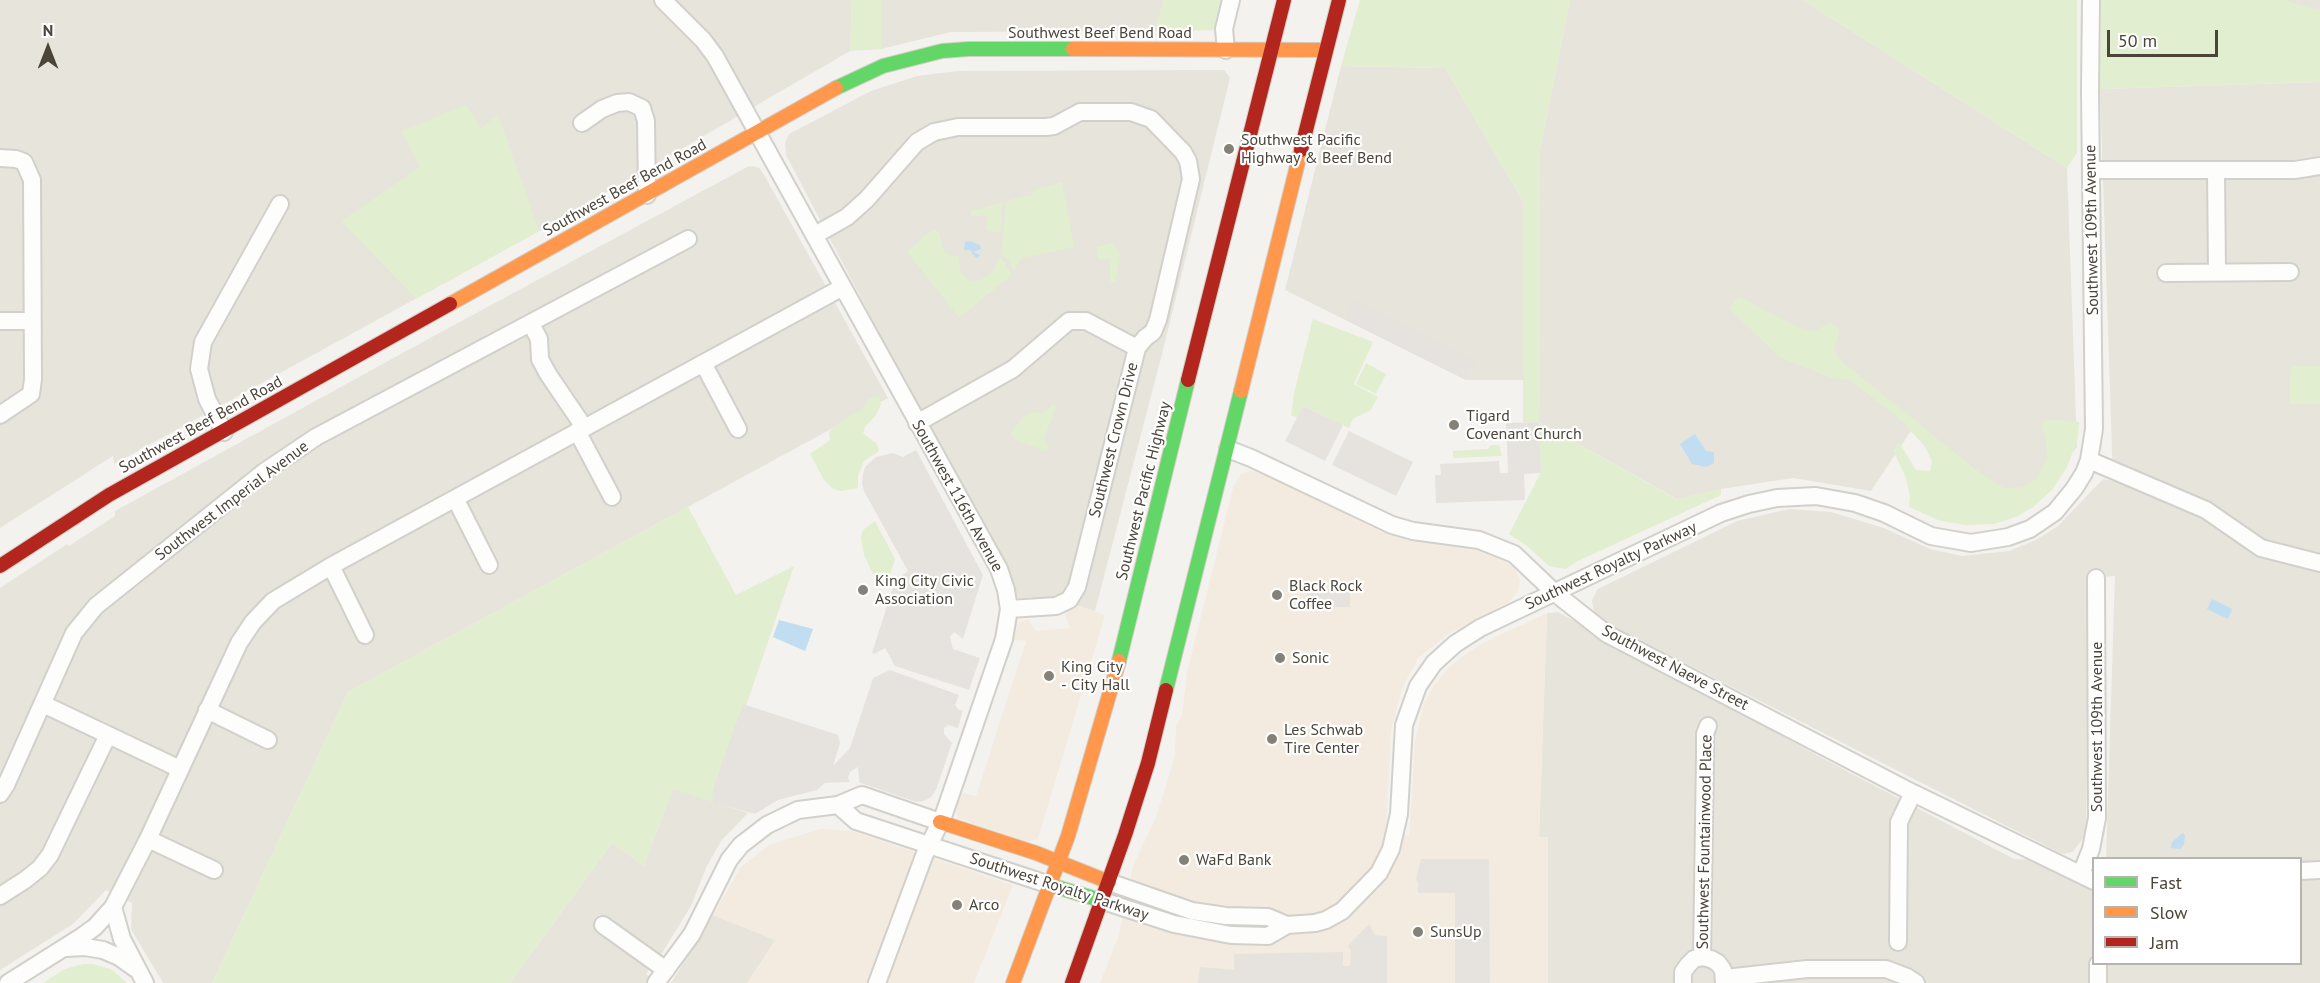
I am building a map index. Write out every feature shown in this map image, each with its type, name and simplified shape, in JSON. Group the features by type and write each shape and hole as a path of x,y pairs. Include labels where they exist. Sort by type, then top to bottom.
{"main road":[{"name":"Southwest Pacific Highway","path":"1013,983 1058,862 1113,688 1174,431 1284,0"},
{"path":"1072,983 1103,901 1148,763 1339,0"},
{"name":"Southwest Beef Bend Road","path":"0,566 109,495 860,75 898,61 942,51 968,49 1326,50"},
{"name":"Southwest Royalty Parkway","path":"940,822 1109,882"},
{"name":"Southwest Royalty Parkway","path":"1050,885 1103,901"}],"street":[{"name":"Southwest 116th Avenue","path":"663,0 703,40 715,56 999,569 1006,590 1009,609 1004,639 940,822 929,845 877,983"},
{"path":"1226,50 1224,29 1231,0"},
{"name":"Southwest 109th Avenue","path":"2089,460 2094,429 2091,0"},
{"path":"582,123 602,109 617,104 629,102 642,108 646,121 647,195"},
{"name":"Southwest Crown Drive","path":"815,235 847,217 867,199 917,142 934,132 958,127 1054,126 1075,114 1086,111 1139,113 1151,119 1183,152 1188,161 1191,179 1158,320 1153,332 1137,348 1077,587 1069,600 1056,606 1009,609"},
{"path":"0,158 24,162 32,180 33,388 31,394 0,415"},
{"path":"2091,170 2295,170 2320,166"},
{"path":"2216,170 2217,272"},
{"path":"224,432 207,399 199,369 203,342 280,204"},
{"name":"Southwest Imperial Avenue","path":"0,794 74,633 96,606 264,472 316,437 500,337 531,324 688,239"},
{"path":"2166,273 2290,272"},
{"path":"8,983 95,927 113,907 239,643 257,616 273,601 331,566 456,500 581,429 843,287"},
{"path":"0,321 32,321"},
{"path":"917,423 1013,369 1069,321 1086,321 1137,348"},
{"path":"531,324 538,339 540,358 581,429 612,497"},
{"path":"703,363 738,429"},
{"name":"Southwest Naeve Street","path":"1228,449 1392,525 1413,531 1495,544 1514,554 1555,593 1607,634 1913,794 2087,877"},
{"path":"2089,460 2206,510 2261,548 2320,563"},
{"name":"Southwest Royalty Parkway","path":"1103,901 1174,924 1231,935 1268,936 1287,926 1315,924 1326,920 1342,911 1371,883 1386,861 1394,840 1399,814 1404,725 1418,686 1434,663 1466,636 1721,513 1777,498 1816,496 1855,503 1884,513 1931,536 1957,542 1984,542 2008,537 2031,529 2055,512 2074,489 2089,460"},
{"path":"456,500 489,565"},
{"path":"331,566 365,635"},
{"name":"Southwest 109th Avenue","path":"2087,877 2097,818 2096,578"},
{"path":"43,704 180,769"},
{"path":"207,710 268,740"},
{"name":"Southwest Fountainwood Place","path":"1702,957 1705,755 1708,726"},
{"path":"0,896 26,880 50,855 108,735"},
{"path":"1898,942 1899,822 1913,794"},
{"name":"Southwest Royalty Parkway","path":"662,976 692,934 720,875 741,845 767,825 798,810 838,805 862,795 940,822"},
{"name":"Southwest Royalty Parkway","path":"838,805 856,820 1050,885"},
{"path":"147,839 214,870"},
{"path":"2302,871 2320,870"},
{"name":"Southwest Royalty Parkway","path":"1109,882 1192,911 1226,916 1268,917 1287,926"},
{"path":"113,907 119,931 140,976"},
{"path":"603,925 662,976"},
{"path":"65,948 85,947 103,950 119,957 140,976"},
{"path":"1683,983 1683,972 1688,964 1702,957 1718,963 1725,980 1807,969 1886,969 1916,983"},
{"path":"2098,965 2098,983"}],"shaded area":[{"path":"0,0 852,0 850,51 554,223 114,464 113,456 0,528"},
{"path":"881,0 1164,0 1155,31 951,32 881,49"},
{"path":"1570,0 1803,0 2067,168 2077,447 2043,487 2002,491 1911,431 1871,491 1793,478 1721,489 1677,499 1539,422 1540,150"},
{"path":"2283,0 2320,0 2320,11 2296,5"},
{"path":"1341,66 1445,68 1523,201 1523,380 1466,380 1285,290"},
{"path":"1224,70 1230,78 1163,350 1095,611 1049,597 1018,598 786,155 785,143 789,134 871,91 917,76 958,71"},
{"path":"2320,82 2320,366 2291,366 2290,403 2320,404 2320,983 1548,983 1548,837 1539,837 1547,613 1558,612 1822,758 2014,859 2092,861 2092,965 2302,965 2302,857 2106,857 2115,576 2090,578 2086,834 2073,852 2062,854 1608,624 1594,612 1592,600 1598,589 1737,521 1789,509 1831,512 1884,528 1930,549 1962,556 2009,551 2036,540 2058,526 2103,479 2113,481 2100,89"},
{"path":"747,167 759,168 763,173 888,398 348,692 212,983 163,983 131,929 132,903 106,890 73,924 0,970 0,588 115,516 115,511 430,338"},
{"path":"1354,300 1475,361 1466,380 1344,319"},
{"path":"1303,406 1343,425 1325,461 1285,441"},
{"path":"1539,422 1541,473 1524,474 1525,500 1436,503 1435,475 1441,475 1440,464 1499,461 1500,473 1508,473 1506,423"},
{"path":"1349,431 1413,462 1396,496 1332,465"},
{"path":"916,450 983,575 963,639 954,632 950,637 953,649 980,658 969,690 895,666 885,648 872,653 895,581 908,571 864,491 863,474 865,467 876,457 893,453 903,457"},
{"path":"1252,471 1263,473 1379,531 1405,539 1480,551 1500,559 1515,568 1520,580 1518,591 1510,601 1450,633 1418,658 1402,689 1391,731 1386,831 1409,836 1415,742 1423,706 1433,687 1447,669 1464,655 1483,643 1547,613 1539,837 1548,837 1548,983 1100,983 1119,935 1133,866 1156,817 1175,756 1176,726 1182,716 1187,672 1233,488 1241,474"},
{"path":"1307,589 1350,589 1350,607 1307,607"},
{"path":"1080,606 1105,615 1038,839 1022,843 958,818 956,808 962,793 976,796 1026,641 1013,640 1018,623 1028,619 1036,631 1070,628 1065,615 1068,611"},
{"path":"890,670 959,695 955,705 959,710 963,710 958,728 948,725 944,728 944,734 952,743 936,790 931,797 916,802 861,783 858,767 850,772 848,778 850,782 825,783 817,790 778,800 755,814 713,802 712,792 743,704 838,735 840,743 833,766 850,748 873,678"},
{"path":"673,788 748,813 721,841 706,868 691,906 646,974 659,983 510,983 612,843 644,866"},
{"path":"820,829 852,831 1013,885 974,983 747,983 775,940 713,915 741,867 769,845"},
{"path":"1421,859 1489,859 1490,983 1455,983 1455,893 1418,893 1416,879"},
{"path":"713,915 776,940 747,983 671,983"},
{"path":"1369,924 1375,935 1387,936 1387,983 1198,983 1200,967 1234,970 1234,954 1343,952 1343,966 1350,966 1351,951 1348,946"}],"green space":[{"path":"852,0 881,0 881,49 850,51"},
{"path":"1164,0 1227,0 1220,30 1155,31"},
{"path":"1360,0 1570,0 1540,150 1539,422 1676,499 1721,489 1721,495 1565,569 1549,566 1526,545 1509,534 1541,472 1538,422 1523,422 1523,201 1445,68 1341,66"},
{"path":"1803,0 2077,0 2077,153 2067,168"},
{"path":"2101,0 2283,0 2320,11 2320,82 2100,89"},
{"path":"466,105 481,128 498,114 539,231 416,299 341,221 420,167 401,131"},
{"path":"1062,182 1074,247 1026,257 1019,262 1014,272 1001,253 1006,201 1033,194 1033,190"},
{"path":"1003,202 1000,232 987,231 987,216 971,216 971,211"},
{"path":"933,229 939,232 944,251 958,256 961,273 970,281 980,280 993,271 999,257 1010,272 1011,276 959,318 907,252"},
{"path":"1113,243 1119,252 1120,260 1115,283 1110,282 1110,258 1098,259 1096,247"},
{"path":"1738,296 1798,327 1815,331 1830,322 1840,329 1834,350 1843,362 1974,468 2004,488 2024,487 2037,478 2047,457 2046,437 2041,426 2045,419 2079,422 2078,438 2067,467 2052,490 2033,507 2016,517 1994,524 1965,525 1938,520 1909,507 1910,496 1906,478 1893,450 1899,442 1916,470 1930,471 1932,462 1926,448 1901,420 1849,380 1831,378 1779,357 1729,309"},
{"path":"1313,319 1373,342 1354,384 1378,397 1370,411 1353,419 1349,428 1303,406 1297,418 1291,415 1294,393"},
{"path":"1366,363 1386,374 1376,394 1356,384"},
{"path":"2291,366 2320,366 2320,404 2290,404"},
{"path":"879,396 881,404 863,433 877,444 879,451 864,461 858,476 858,488 842,491 833,489 824,480 810,454 830,440 829,432 838,423 861,410 868,399"},
{"path":"1055,404 1044,439 1049,447 1047,452 1018,441 1010,434 1023,417 1031,412 1041,413"},
{"path":"1491,445 1499,445 1502,456 1453,458 1453,451 1488,449"},
{"path":"688,507 736,595 794,566 713,802 673,789 644,866 612,843 510,983 212,983 348,692"},
{"path":"875,521 895,559 889,578 875,578 864,555 861,538 863,530"},
{"path":"84,964 111,969 127,983 43,983 65,969"}],"water":[{"path":"970,241 980,245 981,249 973,252 980,255 978,258 970,250 964,250 965,242"},
{"path":"1695,434 1706,451 1714,452 1714,463 1706,467 1692,464 1680,444"},
{"path":"2212,599 2232,609 2228,619 2207,609"},
{"path":"779,620 813,629 805,651 773,637"},
{"path":"2183,833 2185,835 2184,844 2180,849 2171,848 2172,842"}],"traffic: fast":[{"path":"836,88 883,66 942,51 1073,49"},
{"path":"1119,661 1188,380"},
{"path":"1166,690 1241,391"},
{"path":"1050,885 1103,901"}],"traffic: slow":[{"path":"1073,49 1326,50"},
{"path":"450,304 836,88"},
{"path":"1241,391 1301,150"},
{"path":"1013,983 1068,836 1119,661"},
{"path":"940,822 1036,853 1109,882"}],"traffic: jam":[{"path":"1188,380 1284,0"},
{"path":"1301,150 1339,0"},
{"path":"0,566 109,495 450,304"},
{"path":"1072,983 1125,835 1148,763 1166,690"}],"place":[{"name":"Southwest Pacific Highway & Beef Bend","path":"1229,149"},
{"name":"Tigard Covenant Church","path":"1454,425"},
{"name":"King City Civic Association","path":"863,590"},
{"name":"Black Rock Coffee","path":"1277,595"},
{"name":"Sonic","path":"1280,658"},
{"name":"King City - City Hall","path":"1049,676"},
{"name":"Les Schwab Tire Center","path":"1272,739"},
{"name":"WaFd Bank","path":"1184,860"},
{"name":"Arco","path":"957,905"},
{"name":"SunsUp","path":"1418,932"}]}
